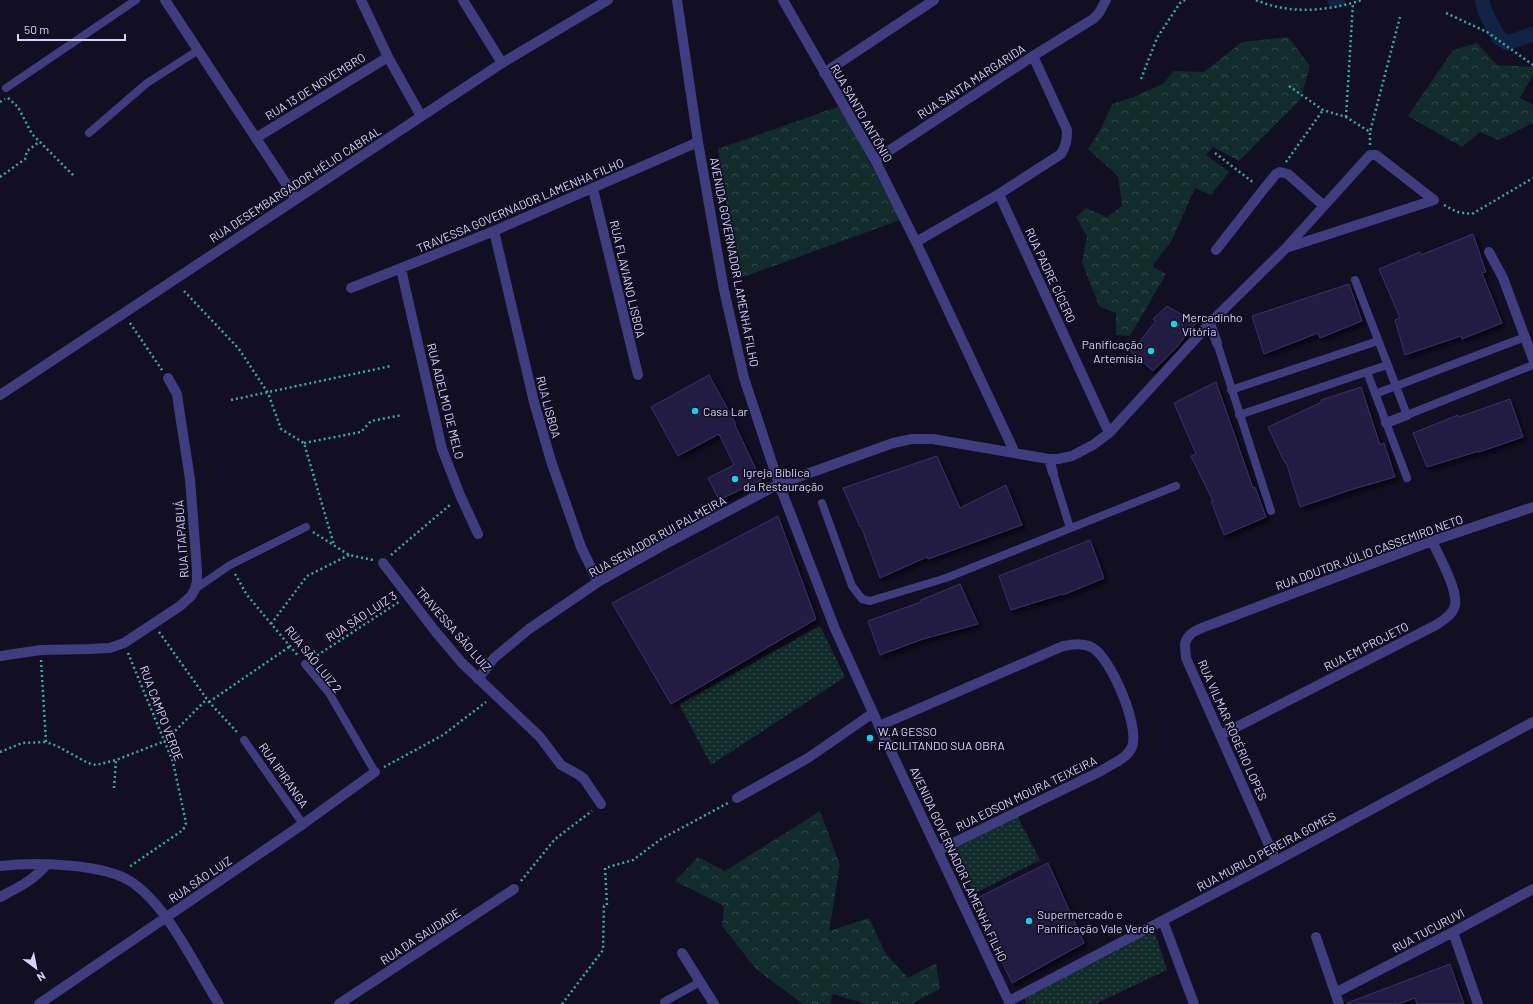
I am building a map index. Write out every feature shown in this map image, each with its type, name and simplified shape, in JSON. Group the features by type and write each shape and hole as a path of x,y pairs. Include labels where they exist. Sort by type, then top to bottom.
{"street":[{"path":"165,0 197,51 296,199"},
{"path":"361,0 388,56 422,116"},
{"path":"463,0 502,63"},
{"name":"RUA DESEMBARGADOR HÉLIO CABRAL","path":"0,395 502,63 608,0"},
{"name":"AVENIDA GOVERNADOR LAMENHA FILHO","path":"677,0 698,142 724,290 744,378 779,484 835,629 873,714 1010,1003"},
{"name":"RUA SANTO ANTÔNIO","path":"783,0 875,160 916,242 1015,453"},
{"path":"824,73 934,0"},
{"name":"RUA SANTA MARGARIDA","path":"875,160 1033,56 1082,26 1099,13 1106,0"},
{"name":"RUA 13 DE NOVEMBRO","path":"256,138 388,56"},
{"path":"916,242 999,194 1061,154 1065,148 1067,141 1067,130 1033,56"},
{"name":"TRAVESSA GOVERNADOR LAMENHA FILHO","path":"351,288 494,231 698,142"},
{"path":"1370,155 1376,155 1434,200"},
{"name":"RUA SENADOR RUI PALMEIRA","path":"478,679 494,658 509,644 598,582 669,542 779,484 893,443 912,440 939,439 1048,459 1072,456 1093,445 1109,432 1210,323 1284,249 1370,155"},
{"path":"1216,250 1276,174 1280,172 1288,174 1324,206"},
{"name":"RUA FLAVIANO LISBOA","path":"593,189 638,375"},
{"name":"RUA PADRE CÍCERO","path":"999,194 1109,432"},
{"name":"RUA SENADOR RUI PALMEIRA","path":"1284,249 1434,200"},
{"name":"RUA LISBOA","path":"494,231 534,402 551,461 580,547 598,582"},
{"path":"1489,252 1503,278 1533,359"},
{"name":"RUA ADELMO DE MELO","path":"401,269 442,449 460,495 478,534"},
{"path":"1210,323 1217,343"},
{"name":"RUA ITAPABUÁ","path":"0,656 41,650 110,648 124,643 180,606 191,596 197,581 197,570 190,479 177,394 168,378"},
{"path":"1386,423 1407,415"},
{"path":"1048,459 1053,472"},
{"name":"RUA DOUTOR JÚLIO CASSEMIRO NETO","path":"1215,623 1432,541 1533,507"},
{"name":"RUA EM PROJETO","path":"1221,735 1436,625 1449,616 1455,606 1454,592 1432,541"},
{"name":"TRAVESSA SÃO LUIZ","path":"383,563 462,663 540,737 562,765 579,774 584,779 601,804"},
{"name":"RUA VILMAR ROGÉRIO LOPES","path":"1215,623 1195,631 1188,637 1185,644 1186,658 1276,861"},
{"name":"RUA EDSON MOURA TEIXEIRA","path":"879,726 1063,646 1077,644 1092,648 1103,657 1123,695 1131,718 1134,734 1132,747 1125,756 1101,771 938,850"},
{"path":"737,798 808,758 873,714"},
{"name":"RUA MURILO PEREIRA GOMES","path":"1010,1003 1533,722"},
{"name":"RUA SÃO LUIZ","path":"39,1004 303,824 375,772"},
{"path":"0,897 27,884 48,864"},
{"path":"0,866 48,864 83,868 118,875 134,883 148,896 166,918 215,1003"},
{"name":"RUA DA SAUDADE","path":"340,1004 514,889"},
{"name":"RUA TUCURUVI","path":"1335,994 1533,889"},
{"path":"1163,921 1194,1004"},
{"path":"1453,932 1478,1004"},
{"path":"1316,937 1339,1004"},
{"path":"682,953 714,1004"}],"lane":[{"path":"5,91 136,0"},
{"path":"89,133 147,83 197,51"},
{"path":"1355,280 1407,415 1533,365"},
{"path":"1376,394 1525,337"},
{"path":"1232,390 1378,341"},
{"path":"1217,343 1271,511"},
{"path":"1239,415 1387,365"},
{"path":"1367,372 1407,478"},
{"path":"1053,472 1070,528"},
{"path":"822,503 852,586 862,599 870,601 946,578 1176,486"},
{"path":"195,589 230,565 306,527"},
{"name":"RUA SÃO LUIZ 2","path":"304,664 329,693 375,772"},
{"name":"RUA IPIRANGA","path":"244,740 303,824"},
{"path":"664,1002 700,982"}],"path":[{"path":"1140,79 1157,38 1180,3 1185,0"},
{"path":"1256,0 1268,5 1312,11 1362,0"},
{"path":"1346,117 1353,3"},
{"path":"1446,13 1487,32 1533,65"},
{"path":"1370,155 1370,132 1400,17"},
{"path":"1289,86 1323,110 1346,117 1370,132"},
{"path":"5,91 18,107 32,134 74,176"},
{"path":"1276,174 1323,110"},
{"path":"0,177 25,159 26,151 39,142"},
{"path":"1215,153 1263,190"},
{"path":"1434,200 1457,212 1472,214 1533,178"},
{"path":"184,291 239,349 268,393 282,429 304,443 334,545"},
{"path":"123,314 168,378"},
{"path":"231,400 391,366"},
{"path":"304,443 361,432 371,421 402,415"},
{"path":"306,527 349,555 383,563 460,495"},
{"path":"271,624 307,576 349,555"},
{"name":"RUA SÃO LUIZ 2","path":"230,565 247,595 304,664"},
{"name":"RUA SÃO LUIZ 3","path":"304,664 408,596"},
{"path":"153,624 209,702 244,740"},
{"name":"RUA CAMPO VERDE","path":"118,875 176,835 185,827 186,823 173,762 124,643"},
{"path":"209,702 289,647"},
{"path":"41,650 46,742"},
{"path":"375,772 443,734 495,695"},
{"path":"0,752 22,743 46,742 57,746 88,763 96,765 116,760 165,741 207,699"},
{"path":"114,788 116,760"},
{"path":"562,1004 603,950 604,906 607,905 605,868 633,860 661,839 737,798"},
{"path":"514,889 555,839 601,804"}],"green space":[{"path":"1288,37 1310,66 1300,100 1239,161 1213,147 1206,155 1229,172 1211,195 1195,188 1171,242 1152,266 1166,274 1130,336 1116,335 1116,313 1099,306 1082,262 1087,237 1076,217 1086,208 1107,217 1122,206 1118,176 1088,149 1102,127 1112,104 1131,98 1163,84 1174,71 1204,72 1242,42"},
{"path":"1477,43 1497,65 1533,67 1533,75 1520,98 1533,105 1533,123 1499,140 1480,132 1462,147 1408,116 1453,50"},
{"path":"840,106 900,220 738,279 718,149"},
{"path":"820,626 845,677 711,765 679,704"},
{"path":"820,811 840,865 829,931 869,918 886,954 908,978 936,963 940,989 911,1004 866,1004 833,994 830,1004 803,1004 756,969 722,926 724,906 675,881 698,857 725,871"},
{"path":"1016,814 1040,860 974,894 950,850"},
{"path":"1154,930 1167,970 1095,1004 1027,1004 1023,995"}],"building":[{"path":"1473,234 1486,272 1482,273 1502,323 1462,339 1461,336 1405,355 1395,320 1400,318 1379,269 1420,252 1421,255"},
{"path":"1349,284 1362,321 1320,338 1318,333 1264,354 1252,316"},
{"path":"1167,306 1196,323 1176,348 1153,371 1131,352 1156,321 1153,319"},
{"path":"709,375 736,424 735,425 761,480 719,500 708,478 734,465 719,434 678,456 651,407"},
{"path":"1216,382 1253,488 1255,487 1266,517 1224,535 1211,501 1213,501 1191,456 1196,454 1174,403"},
{"path":"1361,387 1380,445 1384,443 1395,477 1353,489 1300,507 1286,462 1285,463 1268,427 1322,402 1321,400"},
{"path":"1510,399 1523,437 1427,467 1413,433 1458,415 1459,417"},
{"path":"937,456 960,508 1006,485 1022,525 928,559 927,557 880,578 861,526 860,527 843,488"},
{"path":"778,516 816,619 671,704 612,603"},
{"path":"1090,540 1104,578 1063,595 1062,594 1011,610 999,576"},
{"path":"960,584 978,624 923,639 880,655 868,621 921,602 921,600"},
{"name":"Supermercado e Panificação Vale Verde","path":"1048,863 1084,943 1012,983 973,900"},
{"path":"1450,964 1464,1004 1417,1004 1415,998 1398,1004 1347,1003"}],"waterway":[{"path":"1482,0 1485,12 1498,37 1507,43 1533,34"}],"place":[{"name":"Mercadinho Vitória","path":"1174,324"},
{"name":"Panificação Artemísia","path":"1151,351"},
{"name":"Casa Lar","path":"695,411"},
{"name":"Igreja Bíblica da Restauração","path":"735,479"},
{"name":"W.A GESSO FACILITANDO SUA OBRA","path":"870,738"},
{"name":"Supermercado e Panificação Vale Verde","path":"1029,921"}]}
